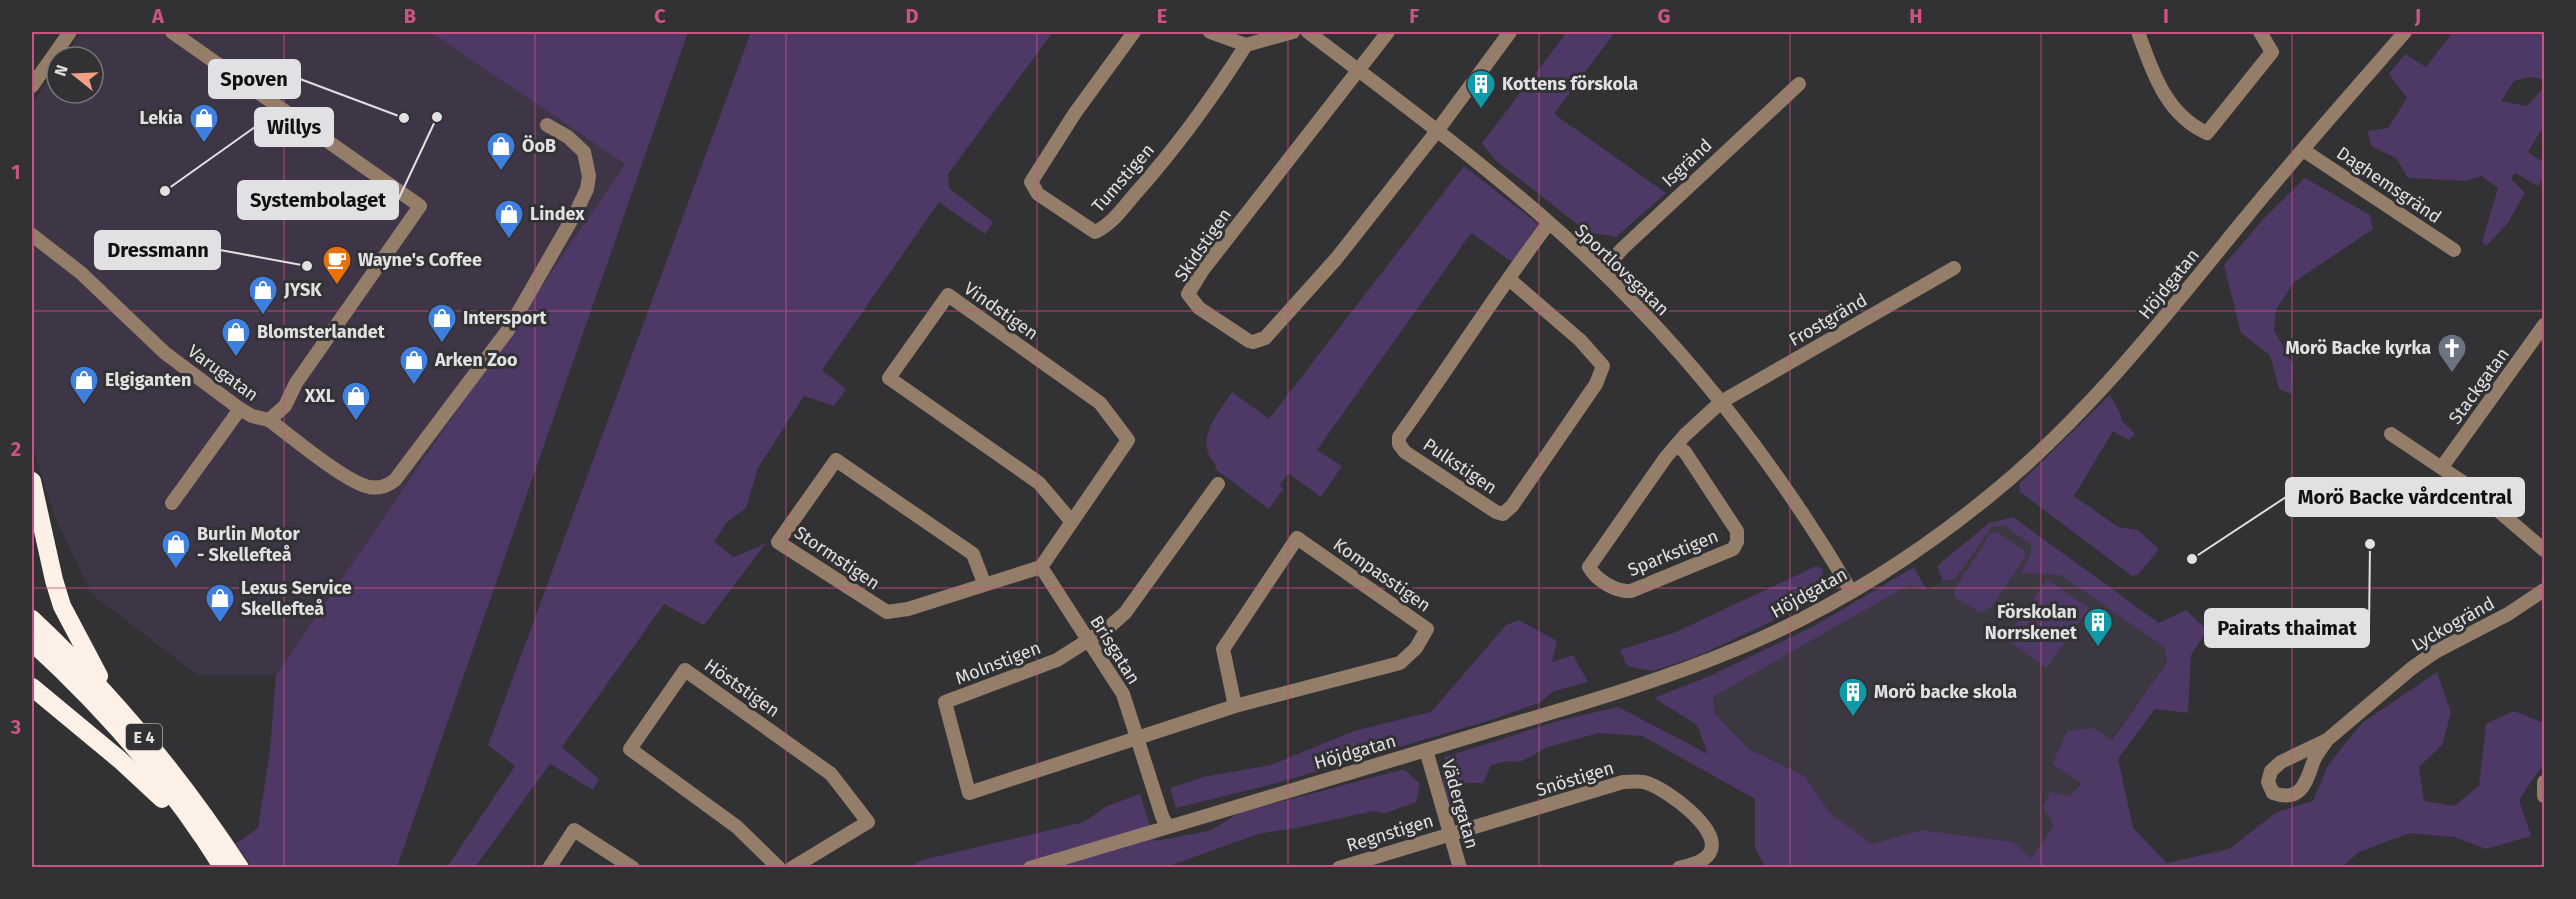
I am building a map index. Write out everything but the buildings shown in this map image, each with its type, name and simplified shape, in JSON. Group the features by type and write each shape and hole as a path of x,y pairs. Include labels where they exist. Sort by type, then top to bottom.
{"highway":[{"path":"32,481 62,606 108,695"},
{"name":"E 4","path":"32,619 108,695 178,779 240,867"},
{"name":"E 4","path":"32,642 121,733 174,798 220,863"},
{"path":"32,687 144,781 220,863"}],"street":[{"path":"32,86 70,32"},
{"name":"Varugatan","path":"32,235 81,273 165,353 240,409 252,416 269,420 285,406 296,383 420,206 172,32"},
{"name":"Tumstigen","path":"1134,32 1064,129 1031,182 1038,194 1095,232 1116,216 1148,180 1209,100 1246,45"},
{"path":"1210,32 1246,45 1293,32"},
{"name":"Sportlovsgatan","path":"1308,32 1437,131 1548,224 1602,272 1678,350 1721,402 1789,492 1851,591"},
{"path":"1358,70 1388,32"},
{"path":"1437,131 1510,32"},
{"path":"2138,32 2151,68 2168,102 2193,127 2207,133 2272,52 2260,32"},
{"name":"Höjdgatan","path":"1030,867 1426,750 1687,669 1787,627 1905,559 1950,527 2043,450 2099,393 2150,336 2303,150 2405,32"},
{"name":"Skidstigen","path":"1358,70 1194,283 1188,294 1199,308 1249,341 1265,338 1336,259 1437,131"},
{"name":"Isgränd","path":"1602,272 1623,248 1799,84"},
{"path":"269,420 355,482 377,488 387,486 395,480 508,330 587,189 589,176 584,152 579,145 547,125"},
{"name":"Daghemsgränd","path":"2303,150 2454,250"},
{"name":"Pulkstigen","path":"1509,279 1580,340 1603,366 1596,384 1512,506 1503,514 1496,512 1405,452 1399,444 1399,437 1509,279 1548,224"},
{"name":"Frostgränd","path":"1721,402 1954,268"},
{"name":"Vindstigen","path":"1041,567 1072,522 1128,440 1100,403 948,295 890,378 1039,483 1072,522"},
{"name":"Stackgatan","path":"2442,467 2544,325"},
{"name":"Sparkstigen","path":"1676,445 1685,452 1737,531 1737,542 1733,549 1631,591 1621,592 1594,575 1589,567 1676,445 1721,402"},
{"path":"172,503 240,409"},
{"path":"2391,434 2473,489 2544,549"},
{"name":"Stormstigen","path":"984,583 973,554 836,460 778,542 887,612 908,609 984,583 1041,567"},
{"name":"Molnstigen","path":"1137,740 969,793 945,702 1057,660 1109,627 1125,613 1218,484"},
{"name":"Kompasstigen","path":"1137,740 1235,706 1400,663 1416,648 1427,628 1297,538 1223,649 1235,706"},
{"name":"Brisgatan","path":"1041,567 1123,694 1167,826"},
{"name":"Lyckogränd","path":"2327,740 2297,794 2286,797 2273,793 2268,782 2274,768 2281,762 2327,740 2412,668 2435,652 2508,614 2544,590"},
{"name":"Höststigen","path":"779,867 737,827 630,749 685,670 831,774 868,822 792,867"},
{"name":"Vädergatan","path":"1426,750 1460,867"},
{"name":"Snöstigen","path":"1451,834 1623,782 1639,781 1648,783 1672,798 1707,828 1711,851 1704,859 1679,867"},
{"path":"2544,782 2544,796"},
{"path":"549,867 574,830 633,867"},
{"name":"Regnstigen","path":"1339,867 1451,834"}],"shaded area":[{"path":"82,32 430,32 625,164 276,675 198,675 91,594 52,510 32,444 32,104 45,85 45,105 105,105 105,45 73,45"},
{"path":"430,32 688,32 397,867 252,867 235,844 258,828 270,750 276,675 625,164"},
{"path":"751,32 1053,32 948,174 949,188 993,222 985,234 939,202 822,370 846,389 834,406 804,396 758,468 746,508 727,522 714,542 734,557 766,543 704,625 664,604 562,747 599,779 593,790 550,764 475,867 447,867 515,766 488,745"},
{"path":"1567,32 1615,32 1554,114 1666,193 1616,237 1592,233 1577,224 1494,159 1482,143"},
{"path":"2453,32 2544,32 2544,79 2529,77 2514,81 2501,101 2527,106 2544,87 2544,125 2528,152 2544,163 2544,177 2538,186 2515,173 2511,179 2525,193 2507,224 2486,246 2482,242 2498,188 2481,176 2467,181 2408,178 2396,158 2371,146 2368,131 2388,128 2407,98 2389,74 2405,54 2426,67"},
{"path":"1464,166 1538,224 1512,262 1471,233 1317,450 1342,466 1321,497 1288,473 1280,486 1283,489 1269,509 1215,469 1216,465 1209,456 1207,447 1207,437 1214,419 1232,392 1269,419"},
{"path":"2305,178 2370,215 2373,229 2294,282 2276,310 2274,330 2293,365 2292,394 2279,389 2270,355 2241,333 2224,265 2267,215"},
{"path":"2110,395 2121,415 2121,420 2135,434 2129,440 2113,431 2074,496 2118,527 2138,530 2159,549 2138,575 2132,576 2020,492 2019,484"},
{"path":"2013,517 2159,623 2186,610 2207,630 2191,655 2188,713 2155,709 2118,759 2133,828 2167,863 2229,849 2277,812 2313,801 2328,765 2362,723 2437,672 2451,713 2442,745 2419,767 2424,801 2454,806 2479,786 2486,724 2514,711 2544,723 2544,763 2519,800 2531,836 2486,849 2454,837 2410,833 2359,852 2341,868 1765,867 1755,848 1755,799 1642,736 1599,733 1548,747 1520,762 1507,761 1491,765 1483,783 1455,783 1457,802 1450,815 1443,786 1445,757 1561,720 1618,707 1708,754 1697,725 1654,698 1712,675 1814,626 1914,567 1927,591 1909,585 1713,697 1715,714 1750,750 1805,776 1830,813 1872,844 1921,830 2013,842 2031,858 2054,826 2043,807 2050,792 2070,796 2081,783 2052,764 2068,731 2092,728 2112,740 2167,662 2164,647 2060,575 2021,573 2031,552 2031,545 2005,526 1992,527 1955,579 1943,581 1937,566 1989,523"},
{"path":"2005,526 2031,545 2031,552 2021,573 2060,575 2164,647 2167,662 2070,796 2043,807 2054,826 2031,858 1921,830 1872,844 1830,813 1805,776 1750,750 1715,714 1713,697 1909,585 1927,591 1943,581 1955,579 1992,527"},
{"path":"1997,532 2024,550 2025,557 1992,606 1981,613 1955,597 1954,590 1990,534"},
{"path":"1816,566 1823,569 1824,587 1779,618 1700,655 1653,671 1627,666 1620,650 1676,632"},
{"path":"2047,579 2089,608 2047,668 2005,639"},
{"path":"1519,620 1557,641 1552,662 1573,655 1588,682 1554,691 1539,703 1491,720 1277,783 1176,808 1170,788 1203,777 1271,765 1354,731 1431,712 1506,625"},
{"path":"1404,769 1420,784 1416,802 1384,814 1374,811 1258,834 1172,865 1172,867 908,868 922,860 1084,822 1107,806 1140,794 1155,841 1209,831 1239,813"}],"place":[{"name":"Kottens förskola","path":"1481,110"},
{"name":"Systembolaget","path":"437,117"},
{"name":"Spoven","path":"404,118"},
{"name":"Lekia","path":"204,144"},
{"name":"ÖoB","path":"501,172"},
{"name":"Willys","path":"165,191"},
{"name":"Lindex","path":"509,240"},
{"name":"Dressmann","path":"307,266"},
{"name":"Wayne's Coffee","path":"337,286"},
{"name":"JYSK","path":"263,316"},
{"name":"Intersport","path":"442,344"},
{"name":"Blomsterlandet","path":"236,358"},
{"name":"Morö Backe kyrka","path":"2452,374"},
{"name":"Arken Zoo","path":"414,386"},
{"name":"Elgiganten","path":"84,406"},
{"name":"XXL","path":"356,422"},
{"name":"Pairats thaimat","path":"2370,544"},
{"name":"Morö Backe vårdcentral","path":"2192,559"},
{"name":"Burlin Motor - Skellefteå","path":"176,570"},
{"name":"Lexus Service Skellefteå","path":"220,624"},
{"name":"Förskolan Norrskenet","path":"2098,648"},
{"name":"Morö backe skola","path":"1853,718"}]}
